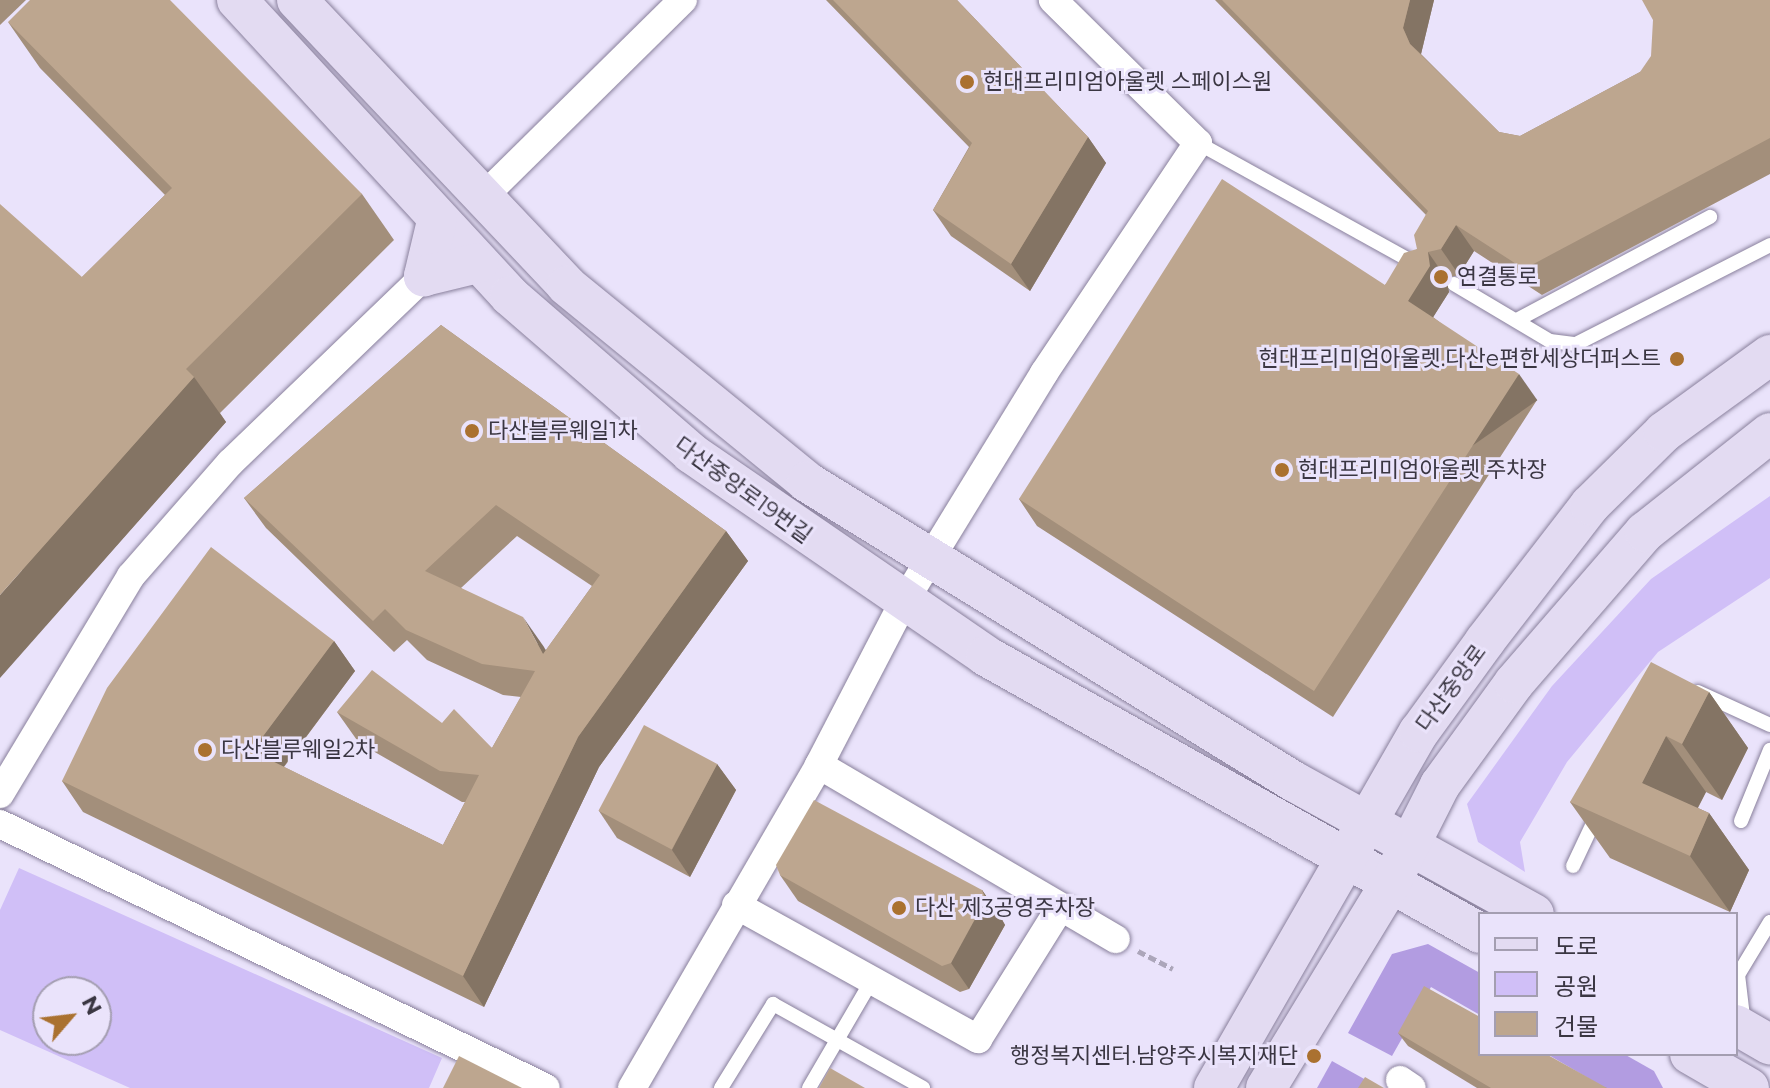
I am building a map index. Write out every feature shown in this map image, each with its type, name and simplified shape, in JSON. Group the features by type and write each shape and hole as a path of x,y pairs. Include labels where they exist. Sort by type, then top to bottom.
{"street":[{"name":"다산중앙로19번길","path":"237,0 478,263 669,435 902,605 1478,932"},
{"name":"다산중앙로19번길","path":"297,0 480,200 567,286 739,430 930,559 1366,823 1530,912"},
{"path":"480,200 683,0"},
{"path":"632,1088 819,765 902,605 1198,143 1053,0"},
{"path":"424,276 437,221"},
{"path":"0,794 131,576 230,463 424,276 478,263"},
{"name":"다산중앙로","path":"1214,1088 1419,732 1590,505 1664,432 1770,355"},
{"path":"1266,1088 1390,884 1440,785 1582,597 1699,483 1770,433"},
{"path":"819,765 1116,939"},
{"path":"0,824 546,1088"},
{"path":"736,905 978,1039 1060,908"}],"lane":[{"path":"1198,143 1427,270"},
{"path":"1517,320 1710,217"},
{"path":"1454,284 1550,341 1576,344 1770,245"},
{"path":"1675,687 1770,725"},
{"path":"1741,821 1769,756"},
{"path":"1573,866 1605,797"},
{"path":"1739,1057 1738,975 1769,927"},
{"path":"809,1088 872,980"},
{"path":"721,1088 773,1004 923,1088"}],"path":[{"path":"1116,939 1173,969"}],"green space":[{"path":"1770,496 1770,578 1658,652 1567,762 1520,842 1525,872 1478,842 1467,804 1552,686 1651,579"},
{"path":"19,868 442,1058 429,1088 130,1088 58,1056 112,1056 112,976 32,976 32,1044 0,1030 0,910"}],"shaded area":[{"path":"1428,944 1478,972 1478,1014 1431,987 1392,1056 1348,1033 1392,954"},
{"path":"1550,1056 1628,1056 1654,1071 1663,1088 1605,1088"},
{"path":"1332,1061 1375,1085 1373,1088 1317,1088"}],"building":[{"path":"30,0 170,0 362,194 186,369 194,377 0,595 0,204 82,277 172,188 8,22"},
{"name":"현대프리미엄아울렛 스페이스원","path":"833,0 957,0 1088,137 1011,264 933,210 972,143"},
{"path":"1222,0 1410,0 1403,28 1410,44 1499,132 1520,136 1640,72 1651,56 1653,20 1642,0 1770,0 1770,138 1524,269 1456,225 1441,249 1428,252 1430,266 1408,301 1519,374 1314,691 1019,499 1222,179 1385,285 1404,253 1417,249 1414,235 1428,211"},
{"path":"441,325 726,531 578,737 463,976 62,781 107,688 211,547 334,641 252,751 443,845 479,775 440,771 337,712 372,670 442,723 454,709 492,748 535,671 482,664 406,630 385,609 373,621 244,498","holes":["496,505 600,575 543,654 523,617 425,571"]},
{"path":"1651,662 1709,692 1682,744 1666,736 1642,783 1709,813 1690,856 1570,802"},
{"path":"644,725 717,764 672,850 598,811"},
{"name":"다산 제3공영주차장","path":"814,800 982,890 986,899 951,963 942,966 780,875 776,865"},
{"path":"1424,986 1478,1016 1478,1056 1550,1056 1607,1088 1491,1088 1398,1033"},
{"path":"459,1056 522,1088 443,1088"},
{"path":"830,1068 865,1088 819,1088"},
{"path":"1365,1077 1384,1088 1358,1088"}],"place":[{"name":"현대프리미엄아울렛 스페이스원","path":"967,82"},
{"name":"연결통로","path":"1441,277"},
{"name":"현대프리미엄아울렛.다산e편한세상더퍼스트","path":"1677,359"},
{"name":"다산블루웨일1차","path":"472,431"},
{"name":"현대프리미엄아울렛 주차장","path":"1282,470"},
{"name":"다산블루웨일2차","path":"205,750"},
{"name":"다산 제3공영주차장","path":"899,908"},
{"name":"행정복지센터.남양주시복지재단","path":"1314,1056"}]}
